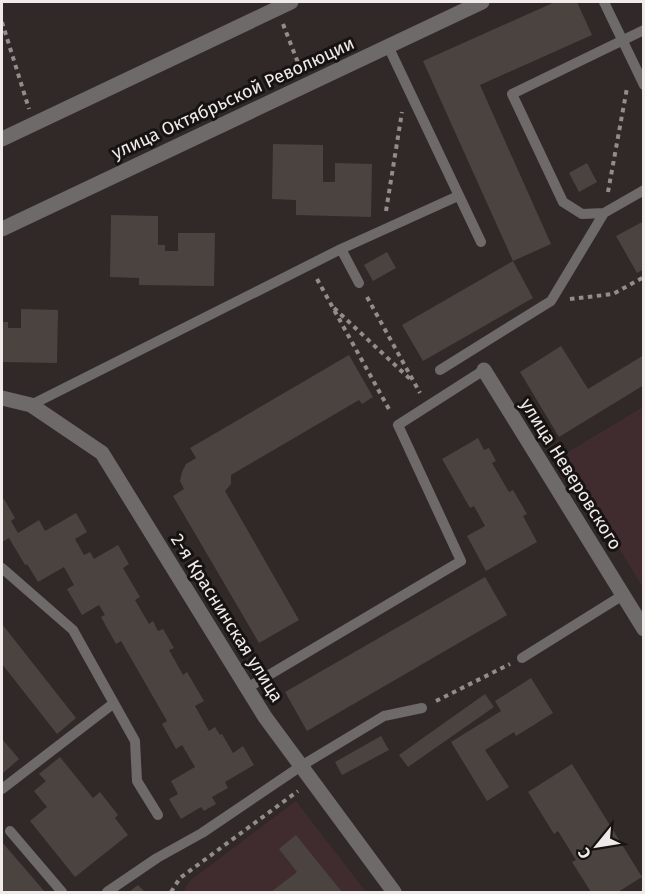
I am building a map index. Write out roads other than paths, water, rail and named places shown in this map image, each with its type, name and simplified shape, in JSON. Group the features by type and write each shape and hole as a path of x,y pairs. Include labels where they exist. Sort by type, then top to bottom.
{"street":[{"path":"2,139 291,2"},
{"name":"улица Октябрьской Революции","path":"2,229 482,2"},
{"name":"улица Неверовского","path":"484,370 644,629"},
{"name":"2-я Краснинская улица","path":"2,398 31,405 102,453 265,717 394,892"}],"lane":[{"path":"603,2 644,85"},
{"path":"644,30 512,94 563,202 582,214 604,213 644,190"},
{"path":"388,46 482,242"},
{"path":"31,405 341,249 458,196"},
{"path":"440,370 551,301 604,213"},
{"path":"341,249 359,283"},
{"path":"247,688 461,561 398,425 484,370"},
{"path":"2,568 73,630 135,741 137,781 158,815"},
{"path":"522,658 623,595"},
{"path":"2,789 114,703"},
{"path":"107,892 157,858 202,833 301,766 384,716 422,708"},
{"path":"10,831 62,892"}]}
